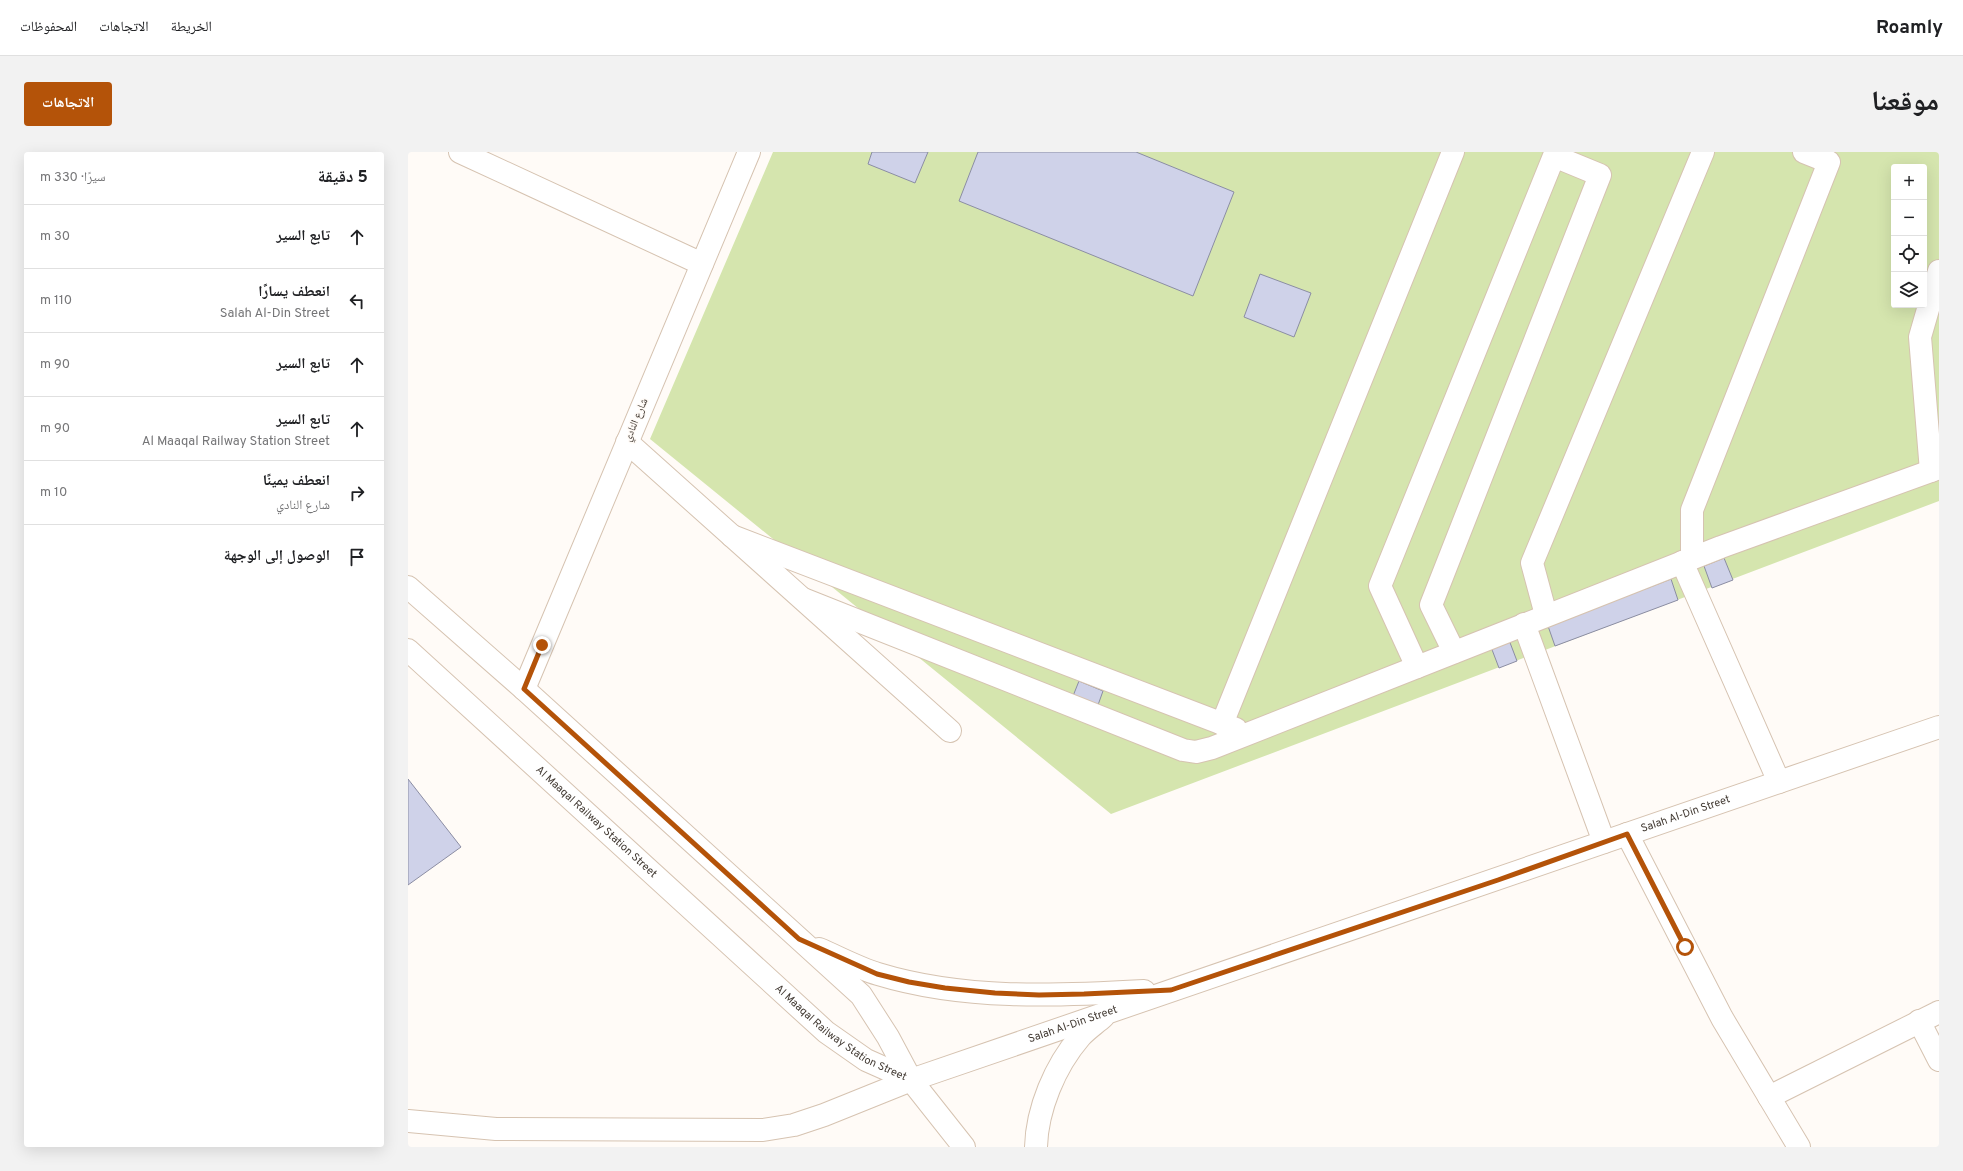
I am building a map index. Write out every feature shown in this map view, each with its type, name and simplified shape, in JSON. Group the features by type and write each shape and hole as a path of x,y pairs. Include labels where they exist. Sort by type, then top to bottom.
{"main road":[{"path":"460,152 702,264"},
{"name":"شارع النادي","path":"524,689 749,152"},
{"path":"1222,724 1453,152"},
{"path":"1546,615 1532,563 1703,152"},
{"path":"1779,782 1687,560 1692,510 1829,162 1804,152"},
{"path":"1417,667 1380,586 1554,156 1600,175 1431,605 1454,652"},
{"path":"803,599 1183,750 1196,752 1203,750 1687,560 1935,469 1920,337 1939,271"},
{"path":"627,442 950,731"},
{"path":"732,536 1247,733"},
{"name":"Al Maaqal Railway Station Street","path":"408,587 524,689 861,995 888,1036 911,1080"},
{"path":"1524,624 1604,842"},
{"name":"Al Maaqal Railway Station Street","path":"408,650 826,1032 866,1060 911,1080"},
{"name":"Salah Al-Din Street","path":"408,1121 495,1138 763,1130 794,1125 824,1115 911,1080 1111,1010 1939,727"},
{"path":"1627,834 1722,1018 1799,1147"},
{"path":"799,939 877,974 909,982 945,988 995,993 1039,995 1171,990"},
{"path":"1036,1147 1041,1114 1051,1083 1064,1057 1080,1036 1111,1010"},
{"path":"1769,1097 1939,1012"},
{"path":"1919,1021 1939,1060"},
{"path":"911,1080 964,1147"}],"green space":[{"path":"773,152 1939,152 1939,501 1111,814 650,439"}],"building":[{"path":"872,152 928,152 915,183 868,164"},
{"path":"978,152 1136,152 1234,192 1193,296 959,201"},
{"path":"1260,274 1311,293 1294,337 1244,317"},
{"path":"1724,558 1733,580 1712,588 1704,566"},
{"path":"1671,579 1678,600 1555,646 1548,626"},
{"path":"1509,640 1517,661 1499,668 1491,647"},
{"path":"1079,681 1103,691 1098,705 1073,696"},
{"path":"408,779 461,847 408,885"}],"route":[{"path":"542,645 524,689 799,939 877,974 898,980 945,988 995,993 1039,995 1171,990 1498,880 1627,834 1685,947"}]}
